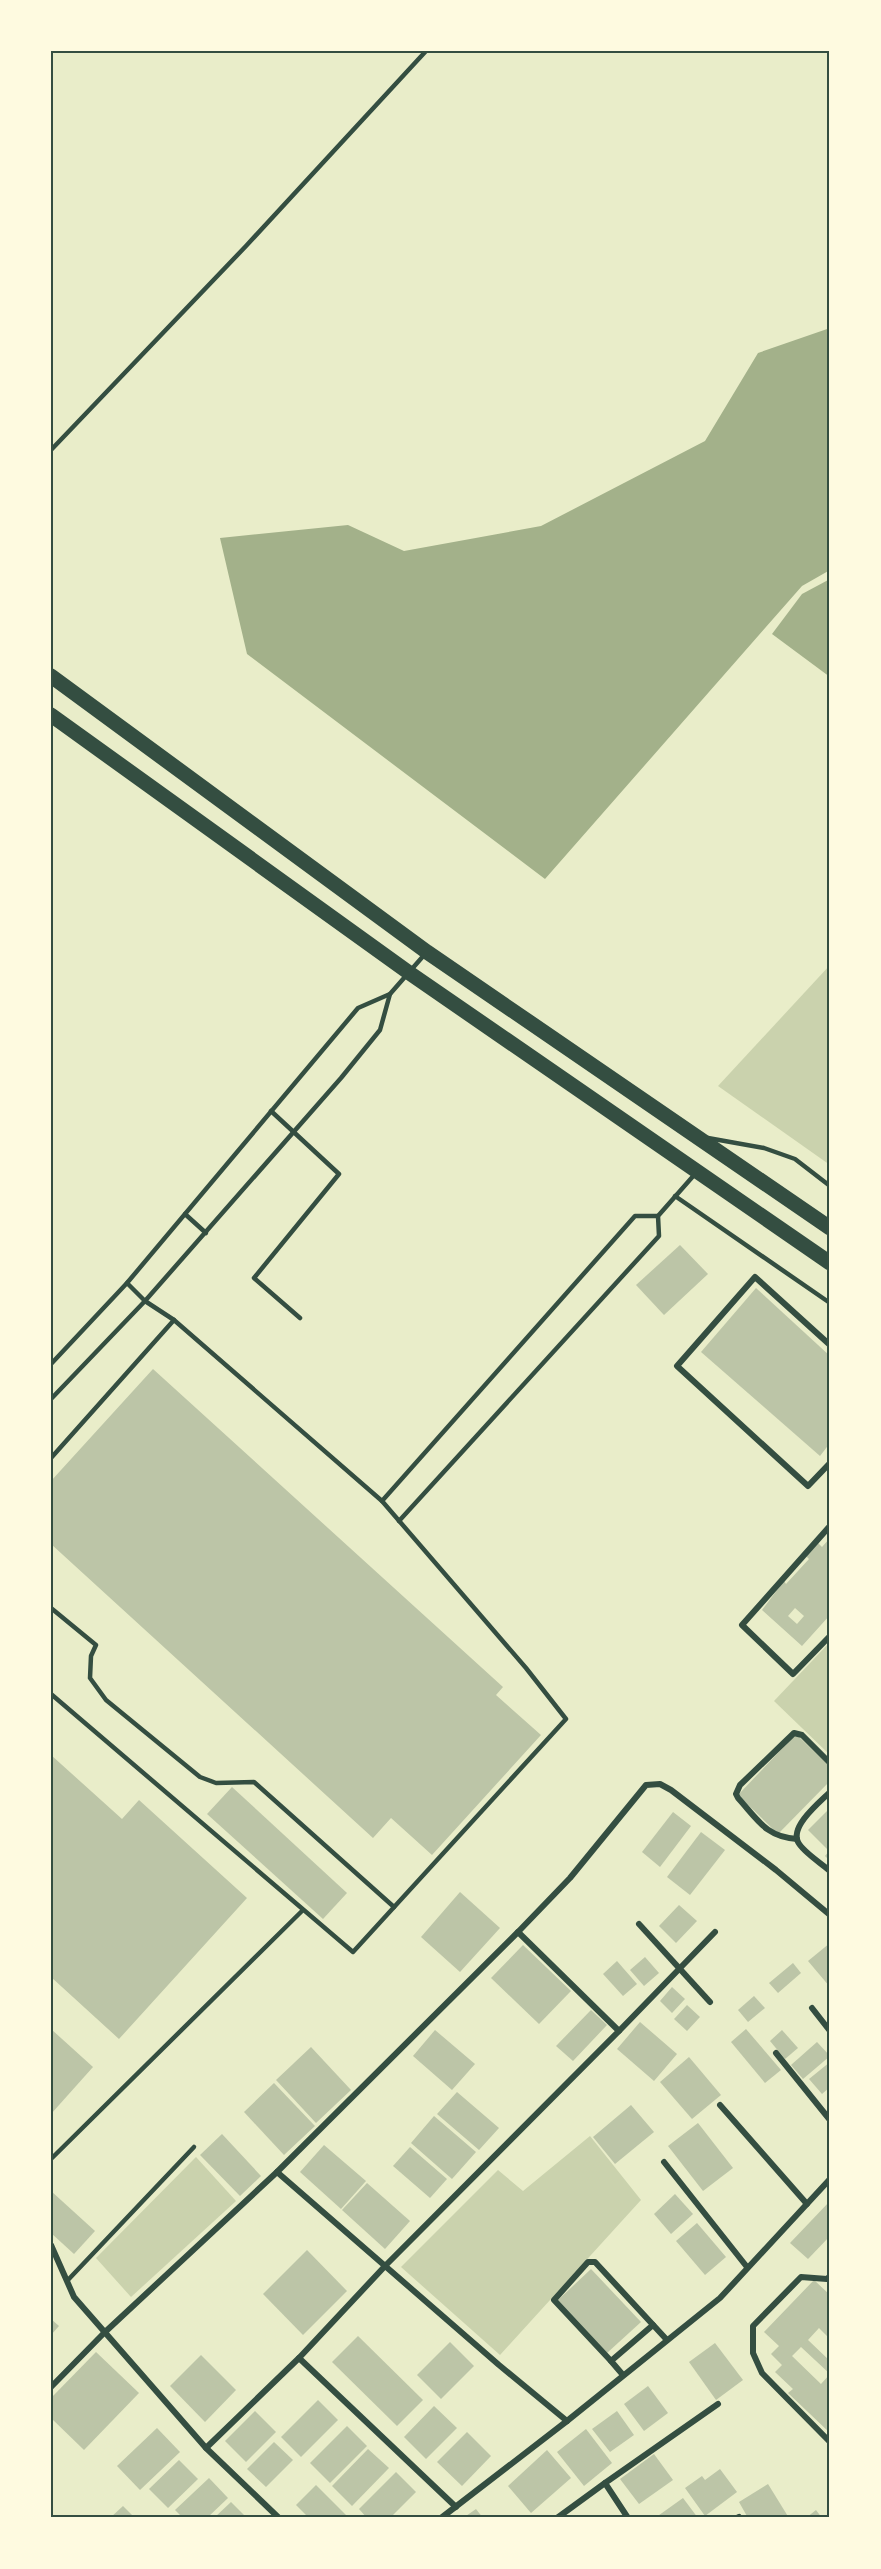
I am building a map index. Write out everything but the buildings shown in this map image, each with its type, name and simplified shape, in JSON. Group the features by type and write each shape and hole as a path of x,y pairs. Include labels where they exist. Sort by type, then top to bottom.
{"main road":[{"path":"51,676 427,952 830,1228"},
{"path":"51,715 408,972 830,1263"}],"street":[{"path":"830,1345 755,1277 677,1366 808,1486 830,1463"},
{"path":"829,1527 742,1625 793,1674 830,1636"},
{"path":"797,1839 779,1838 770,1832 736,1794 740,1785 794,1733 802,1735 830,1763"},
{"path":"51,2387 104,2332 277,2172 518,1932 570,1878 646,1785 660,1784 671,1790 768,1863 830,1915"},
{"path":"830,1792 802,1820 796,1833 798,1843 830,1871"},
{"path":"639,1924 710,2002"},
{"path":"518,1932 619,2031"},
{"path":"206,2448 299,2358 386,2265 715,1932"},
{"path":"812,2008 830,2031"},
{"path":"776,2053 830,2120"},
{"path":"720,2105 807,2204"},
{"path":"664,2162 747,2267"},
{"path":"277,2172 498,2365 567,2421"},
{"path":"441,2518 567,2421 720,2298 830,2180"},
{"path":"51,2245 74,2297 206,2448 279,2518"},
{"path":"623,2375 554,2300 588,2262 595,2262 667,2340"},
{"path":"829,2279 801,2277 793,2284 753,2326 753,2353 762,2373 830,2442"},
{"path":"611,2361 653,2325"},
{"path":"299,2358 456,2507"},
{"path":"557,2518 718,2404"},
{"path":"605,2483 628,2518"}],"lane":[{"path":"51,450 246,246 426,51"},
{"path":"51,1399 145,1301 294,1132 380,1029 390,994 427,952"},
{"path":"51,1364 127,1283 358,1008 390,994"},
{"path":"271,1111 339,1174 254,1278 300,1318"},
{"path":"696,1136 764,1148 795,1159 830,1186"},
{"path":"399,1521 659,1236 658,1216 697,1172"},
{"path":"675,1196 830,1303"},
{"path":"185,1214 206,1233"},
{"path":"381,1501 635,1216 658,1216"},
{"path":"51,1694 353,1952 566,1719 526,1668 381,1501 174,1320 145,1301 127,1283"},
{"path":"51,1458 174,1320"},
{"path":"51,1608 96,1645 91,1656 90,1678 106,1700 200,1777 216,1784 254,1782 394,1907"},
{"path":"51,2159 303,1910"},
{"path":"67,2281 194,2147"}],"shaded area":[{"path":"830,328 830,570 802,586 545,879 247,654 220,538 348,525 404,551 541,526 705,441 758,353"},
{"path":"830,579 830,677 772,634 802,594"},
{"path":"830,965 830,1165 718,1086"},
{"path":"830,1642 830,1755 774,1701"},
{"path":"590,2136 641,2200 500,2355 401,2267 498,2170 523,2191"},
{"path":"196,2157 236,2201 131,2297 96,2258"}]}
